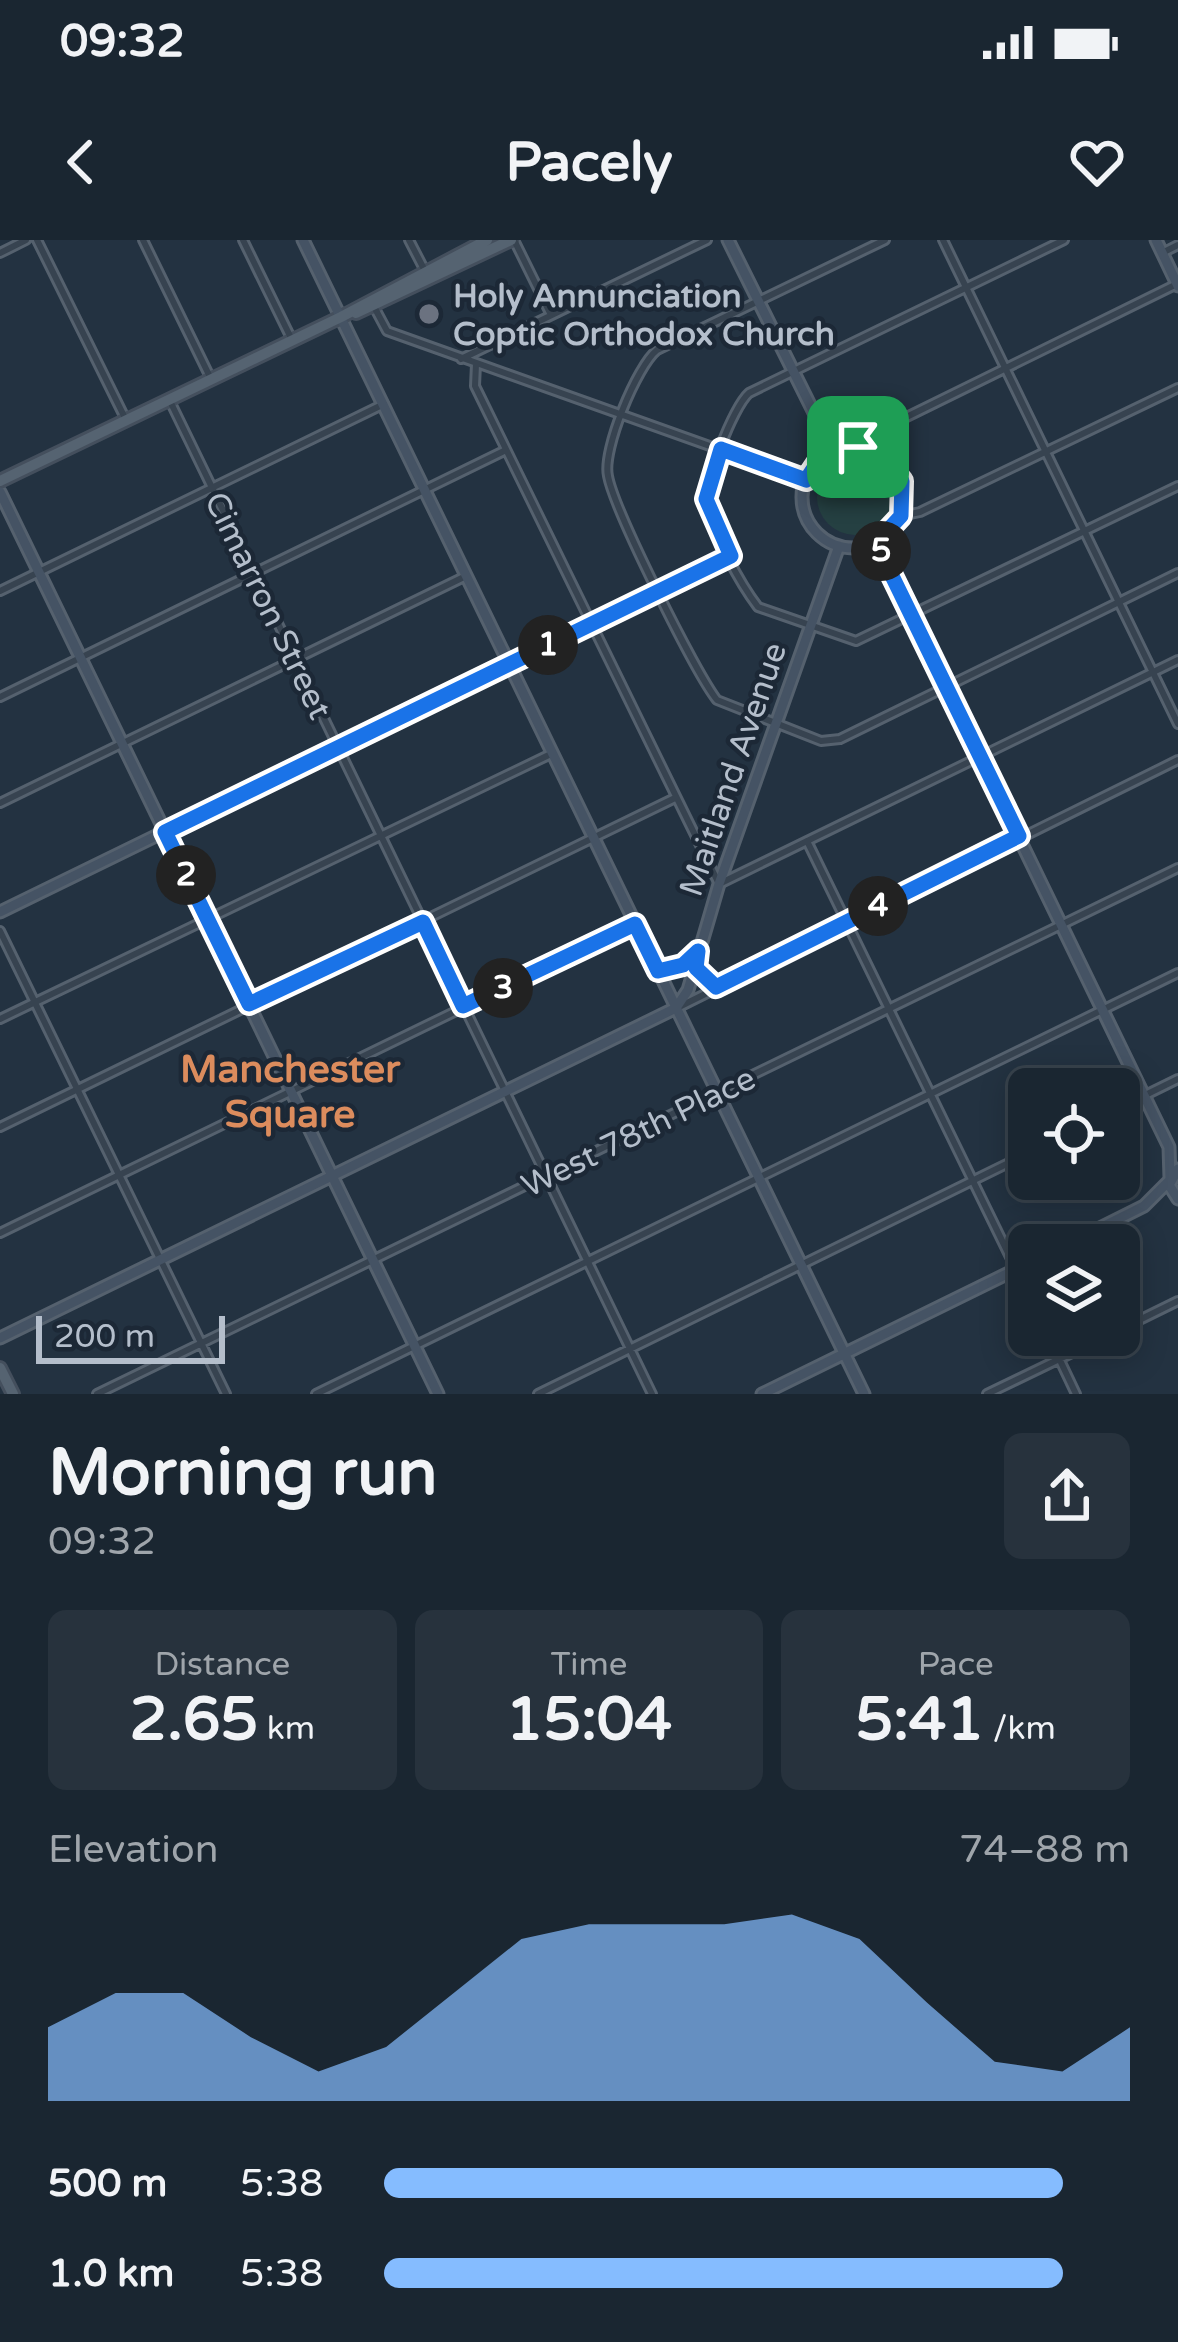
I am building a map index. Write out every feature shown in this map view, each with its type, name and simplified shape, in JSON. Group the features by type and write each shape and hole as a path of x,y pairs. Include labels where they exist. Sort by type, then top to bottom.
{"main road":[{"path":"372,303 487,240"},
{"path":"0,481 513,240"},
{"path":"0,1367 13,1394"}],"street":[{"path":"0,253 26,240"},
{"path":"37,240 126,420"},
{"path":"143,240 211,379"},
{"path":"243,240 292,340"},
{"path":"303,240 864,1394"},
{"path":"409,240 425,272"},
{"path":"513,240 551,315"},
{"path":"461,359 707,240"},
{"path":"728,240 832,451"},
{"path":"885,240 648,358 622,416 608,476 717,700 774,725 833,740 1178,573"},
{"path":"943,240 1178,724"},
{"path":"1064,240 743,398 706,499 731,556 758,607 856,641 1178,486"},
{"path":"858,447 872,434 1178,285 1156,240"},
{"path":"1162,253 1178,245"},
{"path":"372,303 387,331 806,480"},
{"path":"476,364 475,386 719,884 1178,660"},
{"path":"901,516 904,493 897,470 880,454 858,447 832,451 806,480 802,501 821,537 839,546 876,543 901,516 1178,388"},
{"name":"Cimarron Street","path":"169,399 652,1394"},
{"path":"0,591 384,404"},
{"path":"0,697 506,450"},
{"path":"0,492 438,1394"},
{"path":"876,543 1174,1151 1178,1200 1144,1206 1108,1224"},
{"name":"Maitland Avenue","path":"676,1008 839,546"},
{"path":"0,912 731,556"},
{"path":"0,803 468,574"},
{"path":"0,1019 553,752"},
{"path":"0,1339 1178,760"},
{"path":"0,1126 675,798"},
{"path":"807,841 1008,1253"},
{"name":"West 78th Place","path":"97,1394 1178,868"},
{"path":"0,1233 635,924"},
{"path":"0,931 226,1394"},
{"path":"697,954 700,976 716,987"},
{"path":"658,971 683,965 697,954"},
{"path":"316,1394 1178,973"},
{"path":"1140,1097 1178,1078"},
{"path":"538,1394 1008,1164"},
{"path":"1144,1206 1173,1176"},
{"path":"762,1394 1008,1273"},
{"path":"1140,1320 1178,1301"},
{"path":"1058,1356 1076,1394"},
{"path":"987,1394 1065,1356"}],"green space":[{"path":"855,459 882,470 893,497 882,524 855,535 828,524 817,497 828,470"}],"place":[{"name":"Holy Annunciation Coptic Orthodox Church","path":"429,314"}],"district":[{"name":"Manchester Square","path":"290,1090"}],"route":[{"path":"858,447 890,461 902,481 901,516 876,543 1019,836 716,987 696,968 698,951 683,965 658,971 635,924 463,1006 423,922 249,1004 165,832 731,556 706,499 721,449 806,480 811,469 832,451 858,447"}]}
